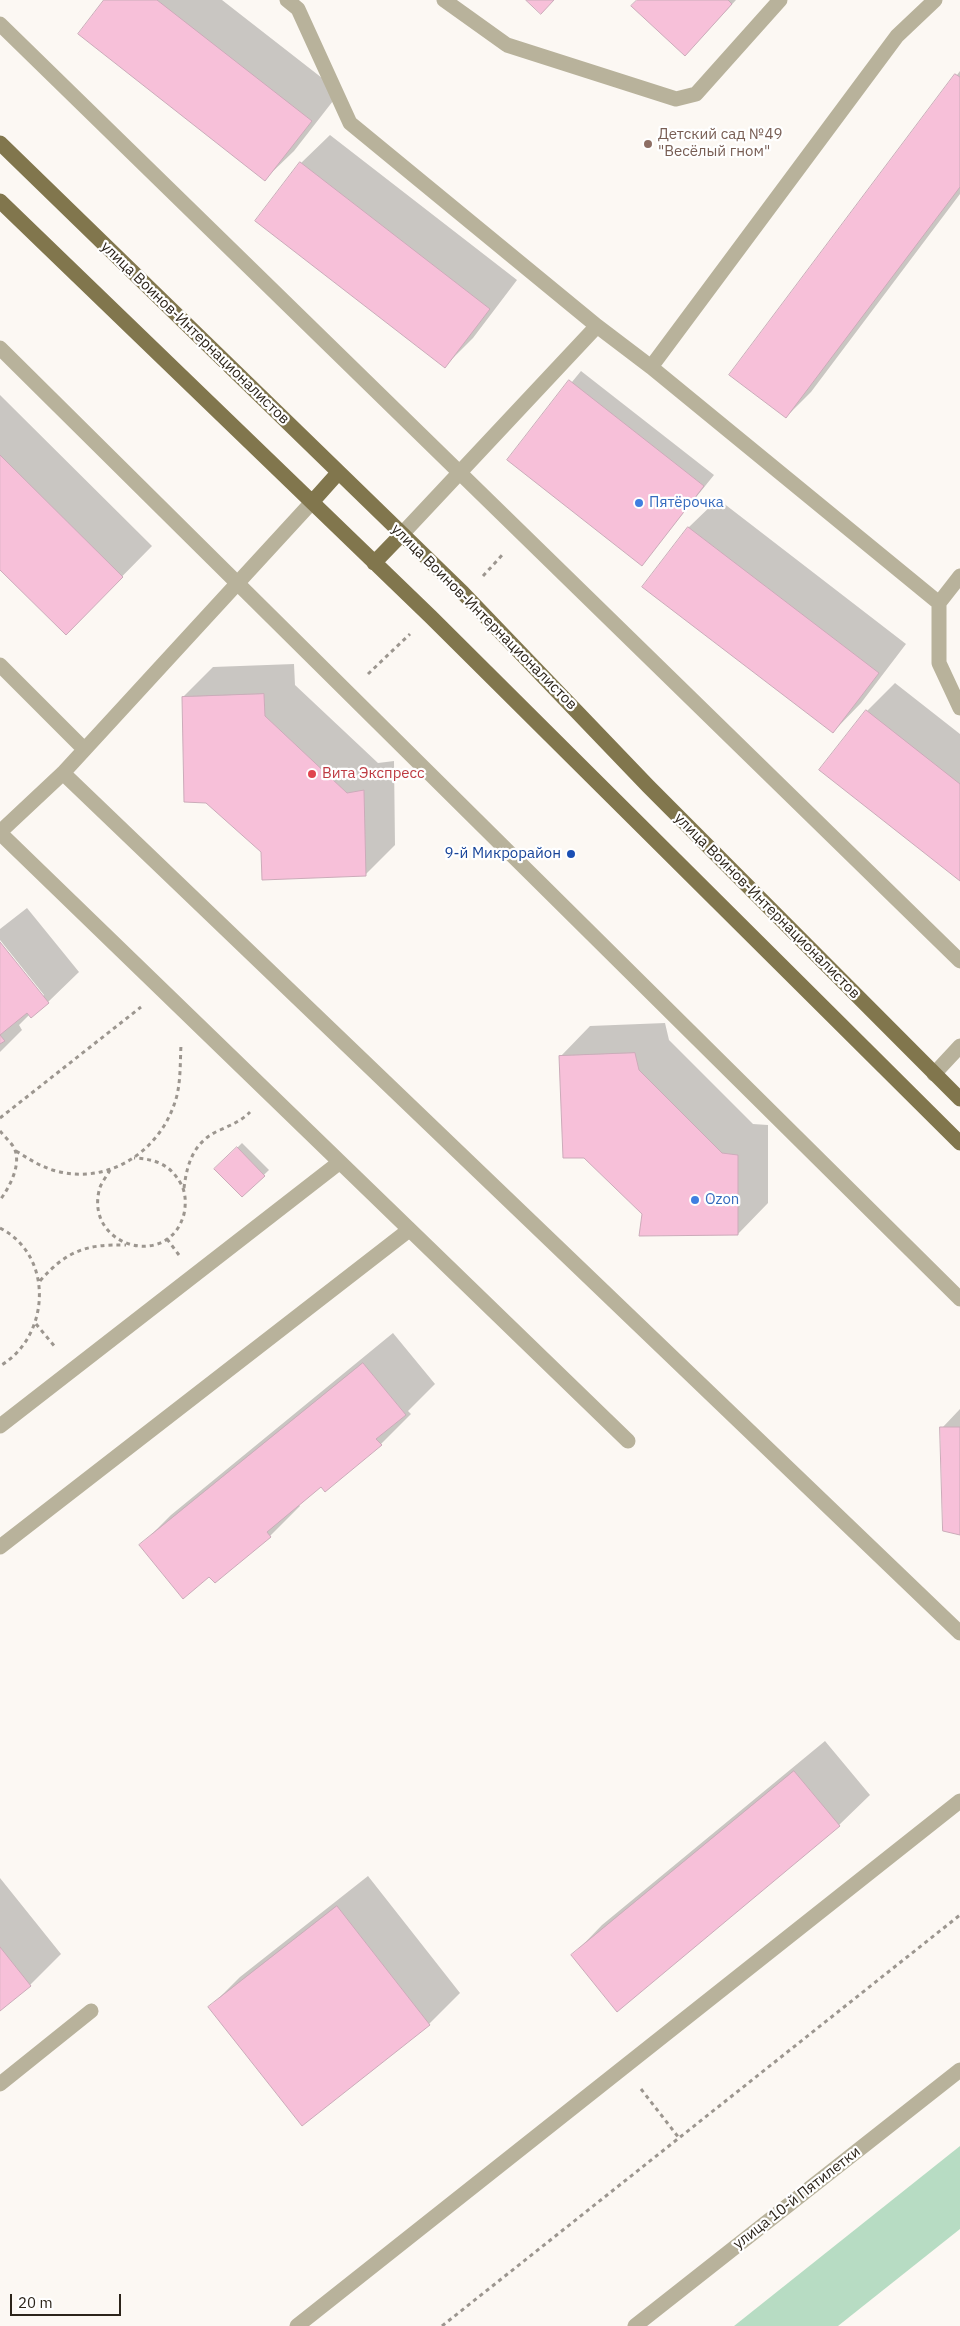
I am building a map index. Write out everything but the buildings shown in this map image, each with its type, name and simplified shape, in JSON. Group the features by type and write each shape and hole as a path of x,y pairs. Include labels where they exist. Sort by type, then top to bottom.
{"main road":[{"name":"улица Воинов-Интернационалистов","path":"0,143 463,593 648,786 960,1099"},
{"path":"0,201 312,501 960,1143"},
{"path":"312,501 338,473"},
{"path":"374,563 402,534"}],"street":[{"path":"288,0 298,9 350,124 939,603"},
{"path":"444,0 507,45 676,99 696,94 780,0"},
{"path":"651,367 897,36 935,0"},
{"path":"0,24 960,961"},
{"path":"402,534 597,326"},
{"path":"0,348 960,1299"},
{"path":"312,501 63,773 0,832 161,991 628,1442"},
{"path":"960,576 939,603 939,663 960,708"},
{"path":"0,665 84,749"},
{"path":"63,773 960,1633"},
{"path":"934,1074 960,1046"},
{"path":"0,1426 340,1162"},
{"path":"0,1547 409,1230"},
{"path":"297,2326 960,1801"},
{"path":"0,2084 91,2011"},
{"name":"улица 10-й Пятилетки","path":"635,2326 960,2070"}],"path":[{"path":"479,580 522,532"},
{"path":"348,693 410,633"},
{"path":"0,1118 161,991"},
{"path":"0,1131 16,1151 40,1166 57,1172 83,1174 110,1170 133,1158 147,1148 163,1128 176,1101 183,1012"},
{"path":"39,1282 53,1266 69,1255 87,1247 127,1244 143,1247 159,1243 175,1232 182,1221 186,1205 184,1189 187,1168 198,1145 217,1131 237,1122 269,1095"},
{"path":"0,1200 9,1188 15,1170 16,1151"},
{"path":"133,1158 149,1158 164,1164 176,1175 184,1189"},
{"path":"110,1170 99,1190 98,1212 108,1232 127,1244"},
{"path":"0,1228 19,1244 32,1261 39,1282 40,1303 36,1324 26,1344 10,1360 0,1366"},
{"path":"442,2326 960,1915"},
{"path":"624,2068 679,2138"}],"green space":[{"path":"960,2146 960,2229 838,2326 734,2326"}],"place":[{"name":"Детский сад №49 \"Весёлый гном\"","path":"648,144"},
{"name":"Пятёрочка","path":"639,503"},
{"name":"Вита Экспресс","path":"312,774"},
{"name":"9-й Микрорайон","path":"571,854"},
{"name":"Ozon","path":"695,1200"}]}
